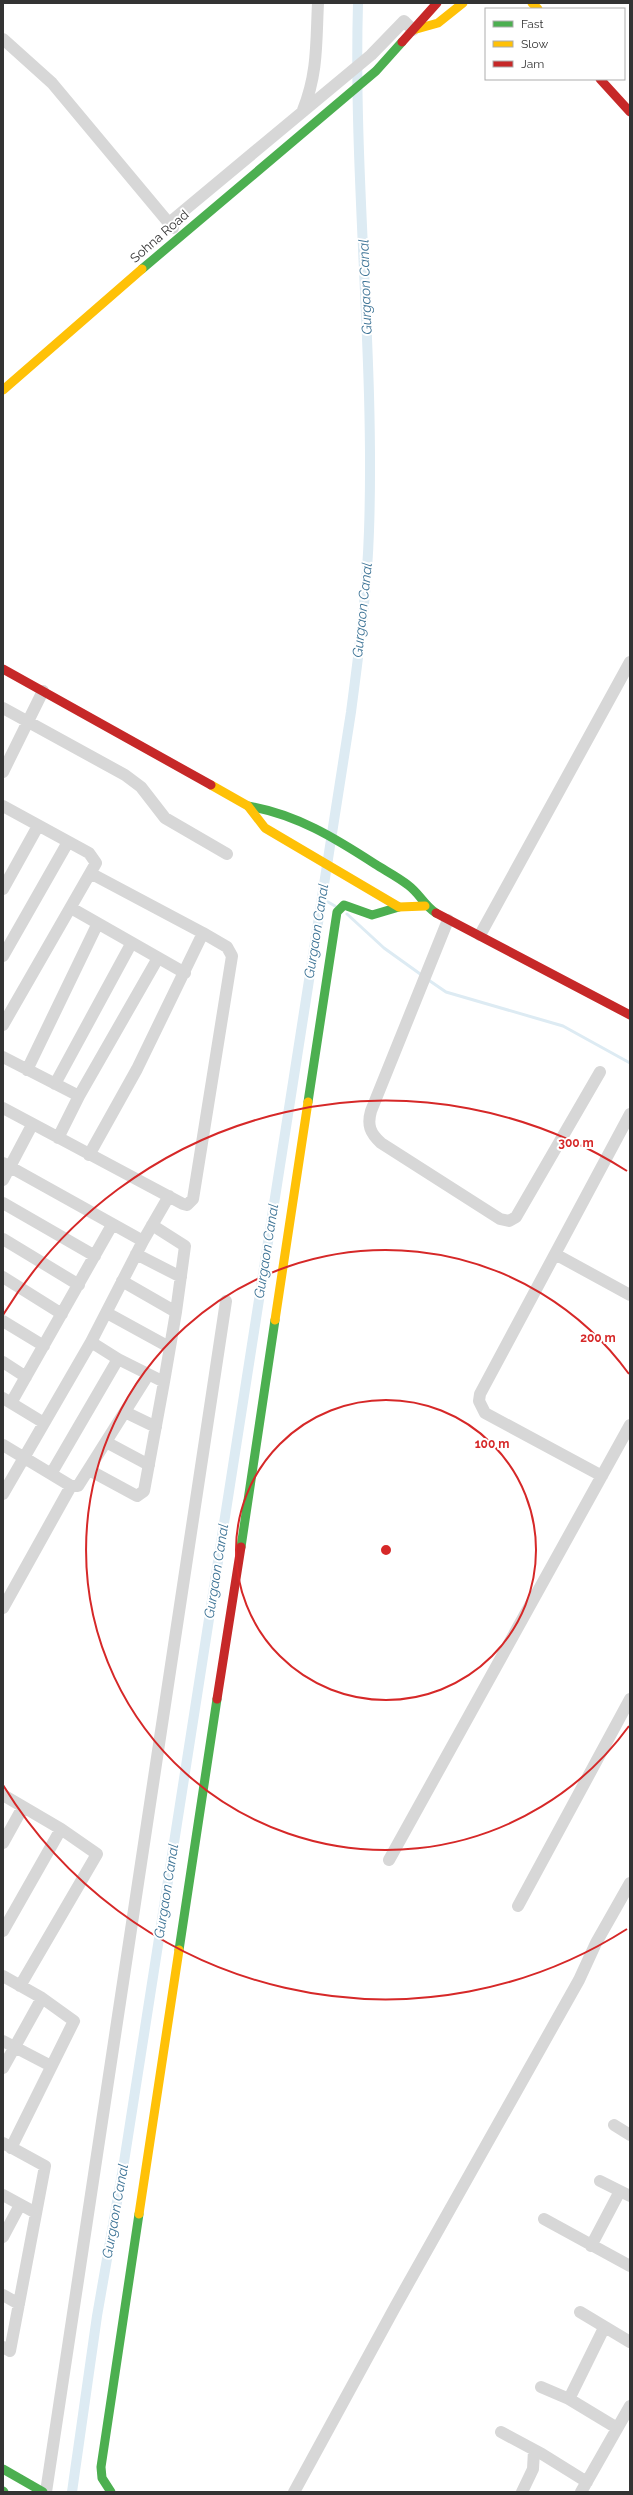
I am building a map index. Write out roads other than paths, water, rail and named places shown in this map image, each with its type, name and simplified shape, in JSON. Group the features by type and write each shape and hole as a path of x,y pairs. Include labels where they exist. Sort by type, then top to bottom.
{"street":[{"path":"302,113 312,89 316,70 318,3"},
{"path":"169,223 370,55 404,21 413,30 438,23 463,3"},
{"name":"Sohna Road","path":"3,390 179,236 336,107 376,71 436,4"},
{"path":"3,39 52,83 179,236"},
{"path":"601,80 630,112"},
{"path":"480,935 630,662"},
{"path":"3,669 248,806 274,810 311,826 416,891 425,906 448,920 480,935 630,1015"},
{"path":"3,772 43,691"},
{"path":"3,708 125,775 141,787 165,818 227,854"},
{"path":"3,806 93,856 96,863 92,874 3,1025"},
{"path":"248,806 265,828 399,907"},
{"path":"3,889 38,826"},
{"path":"3,956 68,842"},
{"path":"3,1108 32,1125 187,1205 195,1194 212,1072 232,962 230,950 203,932 92,874"},
{"path":"111,2492 102,2478 103,2459 339,908 348,906 372,915 399,907 412,908 425,906"},
{"path":"71,908 131,944 185,973"},
{"path":"448,920 423,978 371,1111 369,1127 373,1135 381,1143 500,1219 509,1222 516,1217 600,1072"},
{"path":"27,1070 97,924"},
{"path":"89,1155 137,1069 185,973 203,932"},
{"path":"55,1084 131,944"},
{"path":"58,1138 79,1096 158,958"},
{"path":"3,1057 79,1096"},
{"path":"602,1476 485,1413 479,1401 480,1394 630,1114"},
{"path":"3,1180 7,1165 32,1125"},
{"path":"7,1165 143,1241"},
{"path":"3,1494 91,1342 136,1254 169,1196"},
{"path":"3,1203 95,1256"},
{"path":"44,1423 7,1401 26,1376 44,1346 112,1225"},
{"path":"89,1470 137,1496 144,1491 176,1312 185,1246 152,1225"},
{"path":"3,1239 79,1285"},
{"path":"136,1254 181,1277"},
{"path":"555,1254 630,1294"},
{"path":"3,1277 62,1314"},
{"path":"122,1281 176,1312"},
{"path":"46,2492 226,1301"},
{"path":"107,1312 169,1347"},
{"path":"3,1321 44,1346"},
{"path":"91,1342 118,1359 164,1382"},
{"path":"51,1474 118,1359"},
{"path":"3,1362 26,1376"},
{"path":"3,1445 71,1486 78,1486 148,1375"},
{"path":"125,1412 156,1427"},
{"path":"389,1860 630,1425"},
{"path":"106,1442 149,1465"},
{"path":"3,1608 71,1486"},
{"path":"518,1906 630,1699"},
{"path":"3,1795 61,1829 97,1854 20,1986"},
{"path":"3,1842 23,1807"},
{"path":"3,1931 61,1829"},
{"path":"294,2492 395,2307 579,1980 596,1943 630,1883"},
{"path":"3,1976 42,1998 74,2021 7,2146 45,2166 10,2351 3,2347"},
{"path":"3,2068 42,1998"},
{"path":"3,2041 51,2066"},
{"path":"614,2125 630,2134"},
{"path":"591,2246 625,2194 600,2181"},
{"path":"3,2195 36,2213"},
{"path":"3,2237 20,2205"},
{"path":"544,2220 630,2266"},
{"path":"3,2295 19,2304"},
{"path":"580,2312 604,2328 630,2342"},
{"path":"570,2399 604,2328"},
{"path":"541,2387 570,2399 617,2428"},
{"path":"501,2432 534,2450 584,2487 630,2406"},
{"path":"522,2492 533,2469 534,2450"},
{"path":"3,2469 43,2492"}],"waterway":[{"name":"Gurgaon Canal","path":"72,2492 97,2316 124,2162 351,712 360,644 368,554 370,465 367,333 358,135 358,3"},
{"path":"321,898 335,906"},
{"path":"347,914 384,948 423,976"},
{"path":"427,979 446,992 563,1026 630,1063"}]}
